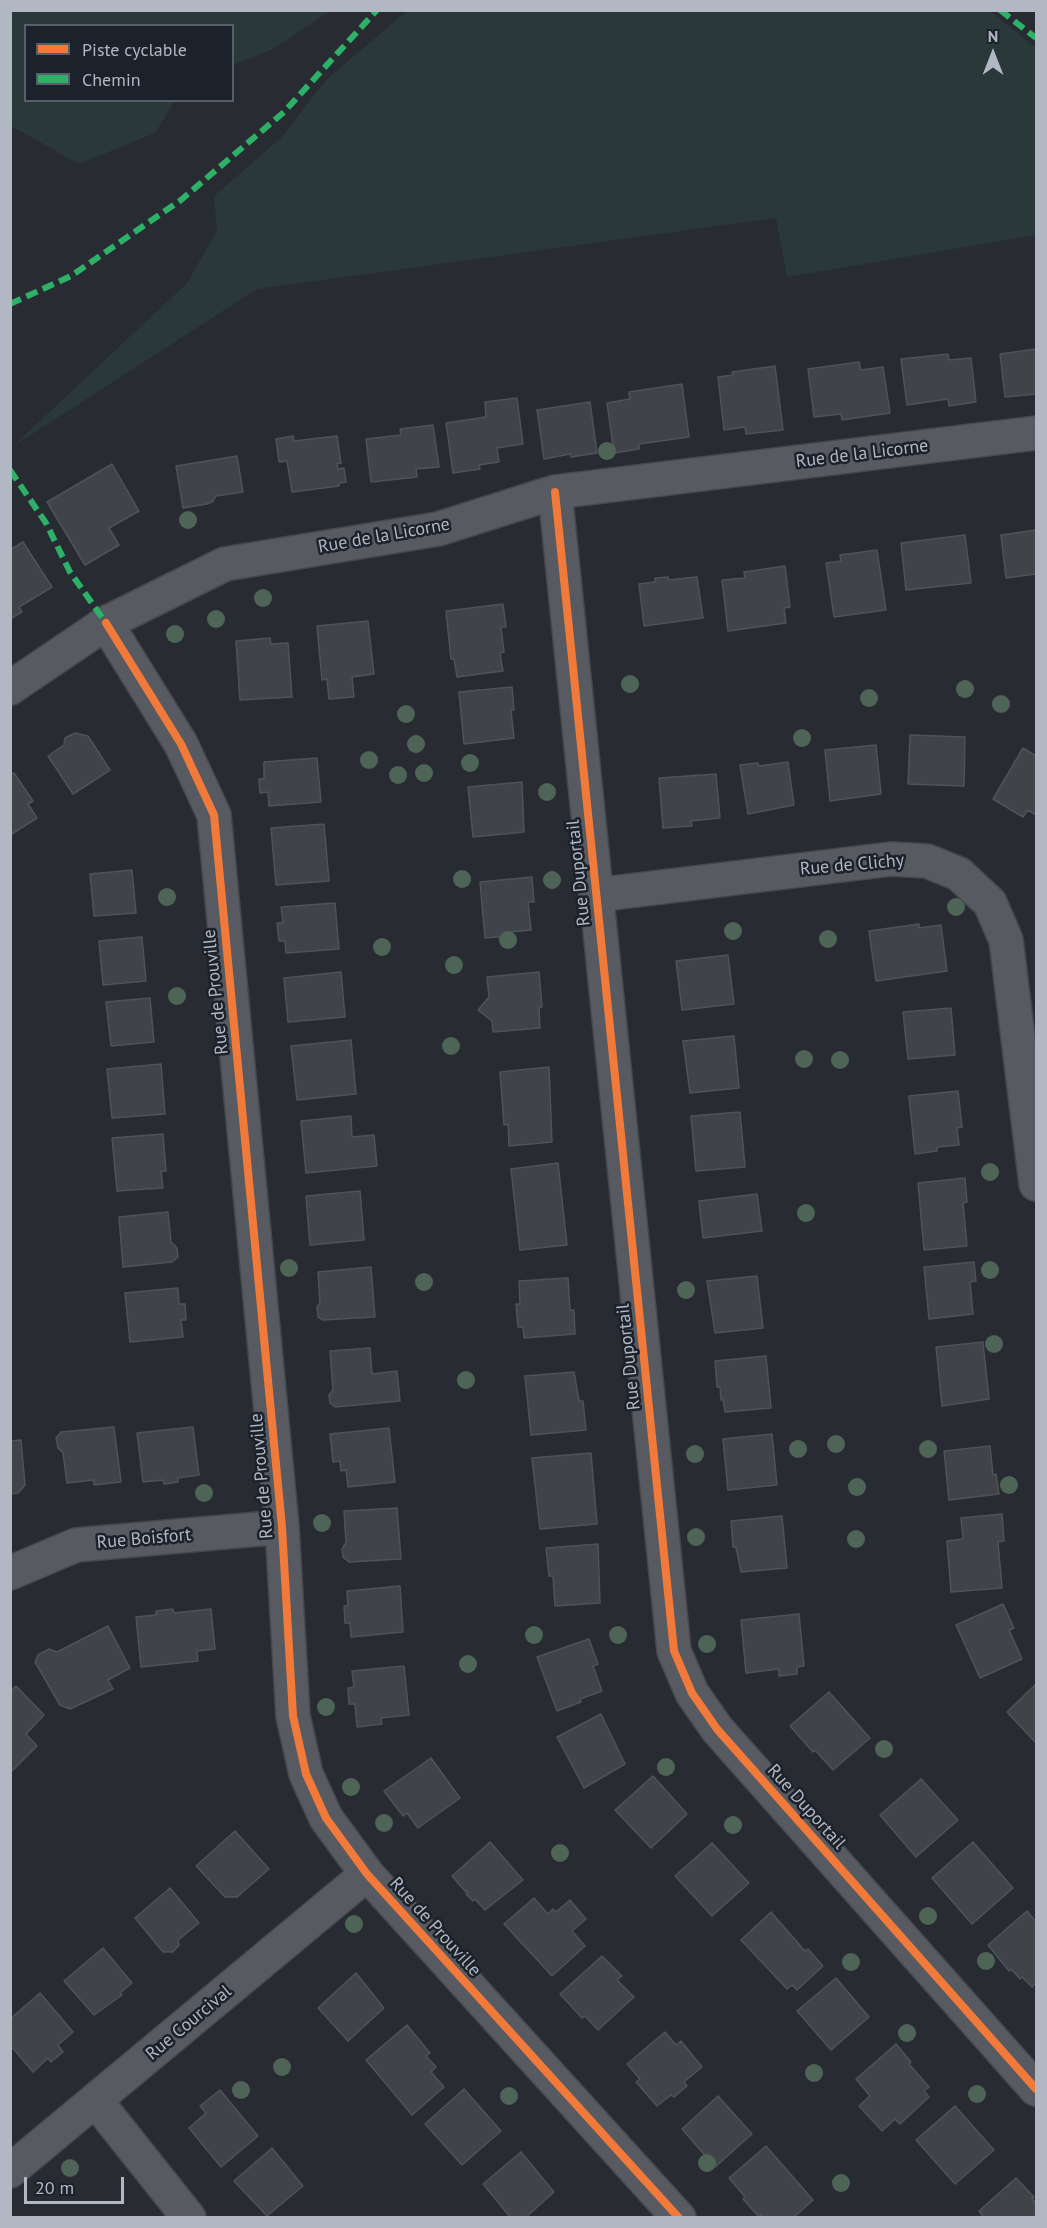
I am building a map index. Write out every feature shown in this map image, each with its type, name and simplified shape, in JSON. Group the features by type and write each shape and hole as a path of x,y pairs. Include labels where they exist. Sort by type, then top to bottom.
{"street":[{"name":"Rue de la Licorne","path":"10,688 106,623 225,564 438,529 555,492 1036,433"},
{"name":"Rue Duportail","path":"555,492 674,1651 692,1693 717,1729 1036,2088"},
{"name":"Rue de Prouville","path":"106,623 181,744 214,815 282,1527 293,1716 306,1774 326,1818 367,1874 678,2217"},
{"name":"Rue de Clichy","path":"596,896 891,859 927,861 958,874 990,903 1006,940 1036,1184"},
{"name":"Rue Boisfort","path":"10,1573 76,1545 282,1527"},
{"name":"Rue Courcival","path":"10,2171 367,1874"},
{"path":"96,2101 189,2217"}],"shaded area":[{"path":"11,10 330,10 273,49 234,65 234,24 24,24 24,102 174,102 155,133 79,164 11,126"},
{"path":"407,11 990,11 1036,48 1036,235 787,277 776,218 257,289 12,447 187,283 217,231 214,196 281,138 327,79"}],"building":[{"path":"1036,349 1036,394 1005,397 1000,354"},
{"path":"948,354 949,360 971,358 976,402 949,406 948,399 907,405 901,359"},
{"path":"859,362 861,370 883,367 890,413 842,420 841,414 814,417 808,369"},
{"path":"775,366 783,430 746,434 745,427 724,430 718,377 733,375 732,372"},
{"path":"682,384 689,437 639,444 639,449 614,453 607,403 630,399 629,392"},
{"path":"517,398 523,444 497,448 499,462 479,465 480,469 453,473 446,423 486,417 485,402"},
{"path":"590,402 597,453 571,457 570,454 544,459 537,410"},
{"path":"433,425 439,467 416,469 417,477 371,482 366,439 401,435 400,429"},
{"path":"293,436 294,441 337,436 341,463 337,464 338,469 344,468 346,482 339,483 339,486 292,492 287,461 279,462 276,439"},
{"path":"237,456 243,492 216,496 212,502 207,504 183,508 176,466"},
{"path":"112,464 139,511 109,528 119,545 85,565 47,502"},
{"path":"1036,530 1036,574 1006,578 1001,535"},
{"path":"965,535 971,583 906,590 901,543"},
{"path":"23,542 52,587 19,607 22,612 10,619 10,550"},
{"path":"877,550 886,610 834,617 826,563 841,561 840,555"},
{"path":"785,566 790,607 784,608 786,623 728,631 722,580 745,578 744,572"},
{"path":"668,577 669,580 697,577 703,618 644,626 639,584 655,582 655,578"},
{"path":"503,604 506,627 501,627 504,652 500,653 503,671 457,677 454,659 451,659 446,611"},
{"path":"368,621 374,674 352,677 354,697 329,699 327,679 322,680 317,626"},
{"path":"270,638 271,644 288,643 292,697 240,700 236,641"},
{"path":"512,687 514,710 511,710 514,738 464,744 459,692"},
{"path":"75,733 88,736 110,770 73,794 48,756 64,745 65,738"},
{"path":"910,735 965,737 964,786 908,784"},
{"path":"876,745 881,794 830,801 825,750"},
{"path":"1023,748 1036,756 1036,815 1028,810 1023,817 993,799"},
{"path":"317,758 321,802 269,806 268,792 260,793 259,779 264,779 264,762"},
{"path":"788,762 794,805 748,814 740,765 758,763 759,766"},
{"path":"14,773 33,801 28,804 37,818 10,835 10,775"},
{"path":"716,774 720,818 691,821 692,826 663,828 659,778"},
{"path":"522,782 524,832 473,837 468,787"},
{"path":"324,824 329,881 276,885 271,828"},
{"path":"132,870 136,913 94,916 90,874"},
{"path":"532,877 534,902 528,902 531,930 510,932 511,936 485,938 480,882"},
{"path":"335,903 339,949 286,953 285,941 279,941 277,923 283,923 281,907"},
{"path":"919,924 919,928 941,925 947,971 876,981 869,931"},
{"path":"142,937 146,981 103,985 99,941"},
{"path":"728,955 734,1004 682,1010 676,961"},
{"path":"341,972 345,1017 288,1022 284,978"},
{"path":"539,972 542,1007 539,1007 540,1028 493,1032 492,1021 478,1010 489,997 487,977"},
{"path":"150,998 154,1042 111,1046 106,1002"},
{"path":"951,1008 955,1055 908,1059 903,1012"},
{"path":"734,1036 739,1088 690,1093 683,1041"},
{"path":"351,1040 356,1094 297,1100 291,1046"},
{"path":"161,1064 165,1114 112,1118 107,1069"},
{"path":"549,1067 552,1142 509,1146 508,1124 504,1125 500,1072"},
{"path":"958,1091 962,1127 957,1128 959,1145 937,1147 937,1151 915,1154 909,1096"},
{"path":"740,1112 745,1167 696,1171 691,1116"},
{"path":"351,1116 352,1137 374,1135 377,1166 306,1173 301,1121"},
{"path":"163,1134 166,1171 161,1171 163,1188 117,1191 112,1138"},
{"path":"558,1163 567,1245 520,1250 511,1169"},
{"path":"965,1178 967,1202 963,1203 967,1246 924,1250 918,1183"},
{"path":"360,1191 364,1240 310,1245 306,1196"},
{"path":"757,1194 762,1231 703,1238 699,1201"},
{"path":"168,1212 171,1242 177,1248 178,1257 172,1262 123,1267 119,1217"},
{"path":"974,1262 976,1281 970,1282 973,1314 929,1319 924,1267"},
{"path":"371,1267 375,1317 323,1320 318,1317 317,1307 320,1303 318,1272"},
{"path":"757,1276 763,1328 715,1333 707,1281"},
{"path":"568,1278 570,1310 574,1310 575,1334 524,1338 523,1327 518,1327 516,1304 520,1304 519,1281"},
{"path":"178,1288 179,1304 185,1304 186,1320 181,1320 183,1337 130,1342 125,1293"},
{"path":"983,1342 989,1399 942,1406 936,1347"},
{"path":"370,1348 372,1374 397,1371 400,1401 335,1407 330,1403 329,1395 333,1390 330,1351"},
{"path":"766,1356 771,1408 725,1412 720,1387 717,1387 715,1361"},
{"path":"574,1372 579,1401 583,1401 586,1430 531,1435 525,1376"},
{"path":"114,1427 121,1482 94,1485 94,1480 67,1483 63,1453 58,1448 56,1438 61,1432"},
{"path":"193,1427 199,1475 178,1478 178,1482 164,1484 163,1480 143,1482 137,1433"},
{"path":"389,1428 395,1482 348,1487 346,1470 341,1471 340,1461 333,1462 330,1434"},
{"path":"772,1434 777,1485 728,1490 723,1439"},
{"path":"21,1440 25,1485 18,1493 10,1494 10,1441"},
{"path":"990,1446 993,1475 996,1474 999,1494 949,1500 944,1451"},
{"path":"591,1453 597,1524 540,1529 532,1458"},
{"path":"397,1508 401,1559 349,1562 343,1557 342,1549 346,1542 344,1511"},
{"path":"1002,1514 1004,1541 998,1542 1002,1588 951,1592 947,1541 963,1539 961,1518"},
{"path":"782,1516 787,1568 741,1572 736,1547 733,1547 731,1521"},
{"path":"598,1544 600,1603 555,1606 553,1576 549,1576 546,1548"},
{"path":"400,1586 403,1632 351,1637 350,1623 345,1623 344,1606 348,1606 347,1591"},
{"path":"1003,1604 1014,1628 1009,1630 1022,1659 980,1678 956,1625"},
{"path":"173,1609 174,1613 211,1609 215,1649 197,1651 198,1661 141,1667 136,1617 156,1615 156,1611"},
{"path":"799,1614 804,1666 797,1667 797,1674 779,1676 779,1669 746,1673 741,1620"},
{"path":"108,1626 130,1668 108,1680 113,1689 70,1709 60,1705 35,1662 38,1655 49,1649 57,1652"},
{"path":"589,1639 598,1664 593,1666 602,1691 557,1711 537,1657"},
{"path":"404,1666 409,1715 381,1718 382,1724 357,1727 355,1704 349,1704 348,1688 354,1687 352,1671"},
{"path":"1036,1684 1036,1743 1007,1712"},
{"path":"16,1686 44,1715 26,1734 37,1746 10,1773 10,1692"},
{"path":"829,1692 870,1738 833,1770 790,1726"},
{"path":"601,1714 625,1764 584,1788 557,1737"},
{"path":"431,1758 460,1798 418,1828 407,1813 403,1816 384,1791"},
{"path":"653,1776 687,1814 651,1848 615,1810"},
{"path":"921,1779 958,1820 916,1857 880,1815"},
{"path":"235,1831 269,1869 237,1897 225,1897 196,1866"},
{"path":"490,1842 523,1880 485,1910 475,1899 473,1901 466,1894 468,1892 452,1876"},
{"path":"973,1842 1013,1888 972,1924 932,1878"},
{"path":"712,1843 749,1883 712,1916 675,1876"},
{"path":"170,1888 199,1923 178,1940 179,1945 173,1952 163,1952 135,1918"},
{"path":"534,1898 548,1914 553,1909 556,1912 570,1900 586,1919 572,1931 585,1946 552,1976 504,1924"},
{"path":"1027,1911 1036,1922 1036,1983 1032,1987 1011,1969 1009,1971 988,1945"},
{"path":"771,1912 805,1951 808,1949 823,1966 797,1990 792,1985 787,1989 741,1940"},
{"path":"103,1948 132,1983 120,1993 122,1995 94,2015 64,1981"},
{"path":"602,1956 622,1976 617,1980 634,1997 598,2030 585,2016 582,2018 560,1994"},
{"path":"356,1973 384,2008 348,2041 318,2008"},
{"path":"836,1978 869,2017 831,2050 797,2011"},
{"path":"40,1993 73,2032 58,2045 63,2052 51,2062 48,2058 33,2072 10,2045 10,2019"},
{"path":"407,2025 430,2053 426,2056 436,2067 431,2072 444,2087 412,2115 366,2060"},
{"path":"665,2032 676,2045 681,2041 702,2067 684,2082 687,2086 674,2097 671,2095 657,2106 636,2082 640,2079 627,2064"},
{"path":"896,2044 911,2062 909,2064 929,2087 924,2091 929,2097 900,2124 895,2119 882,2131 859,2106 870,2096 856,2079"},
{"path":"464,2089 501,2131 462,2165 425,2124"},
{"path":"220,2090 258,2136 221,2167 189,2128 206,2113 200,2106"},
{"path":"718,2096 752,2134 715,2167 682,2129"},
{"path":"955,2106 994,2150 955,2184 916,2140"},
{"path":"766,2146 813,2200 793,2218 764,2218 761,2215 759,2217 729,2178"},
{"path":"272,2148 303,2186 267,2216 234,2181"},
{"path":"521,2152 554,2192 525,2218 511,2218 483,2184"},
{"path":"1016,2178 1034,2197 1032,2198 1036,2204 1036,2218 984,2218 979,2211"}],"marked path":[{"path":"10,304 71,276 181,200 284,112 377,10"},
{"path":"1000,10 1036,38"},
{"path":"10,470 46,523 70,572 106,623"}],"cycle path":[{"path":"555,492 674,1651 692,1693 717,1729 1036,2089"},
{"path":"106,623 181,744 214,815 282,1527 293,1716 306,1774 326,1818 367,1874 679,2218"}]}
